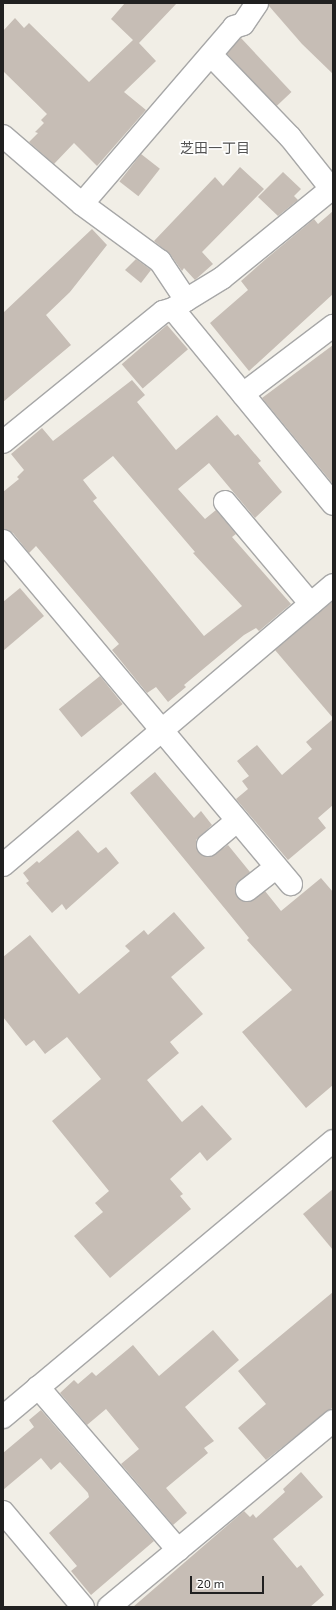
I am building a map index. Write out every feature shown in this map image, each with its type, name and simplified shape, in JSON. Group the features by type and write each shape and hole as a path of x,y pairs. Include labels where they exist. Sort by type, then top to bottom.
{"street":[{"path":"82,204 234,27 242,24 257,3"},
{"path":"3,442 163,312 222,278 332,190 290,137 211,55"},
{"path":"3,136 82,204 160,261 179,304 243,394 333,503"},
{"path":"243,394 333,326"},
{"path":"225,502 311,604"},
{"path":"3,541 291,884"},
{"path":"3,865 333,585"},
{"path":"208,845 237,820"},
{"path":"247,890 276,866"},
{"path":"3,1416 333,1141"},
{"path":"38,1387 178,1550"},
{"path":"109,1607 333,1421"},
{"path":"3,1512 83,1607"}],"building":[{"path":"125,3 177,3 139,43 156,61 124,92 146,110 97,166 74,143 54,164 29,142 38,133 35,132 44,123 41,120 47,114 3,71 3,31 15,18 24,28 29,23 89,82 133,40 111,19"},
{"path":"269,3 333,3 333,74 302,44 269,6"},
{"path":"241,38 291,92 276,106 226,52"},
{"path":"141,154 160,169 138,196 119,182"},
{"path":"240,167 264,189 202,252 213,264 195,280 184,268 182,271 170,254 154,241 215,177 223,186"},
{"path":"283,172 301,189 294,196 298,200 278,216 258,197"},
{"path":"333,211 333,294 249,371 210,323 248,290 241,281 314,219 318,224"},
{"path":"92,229 107,245 70,292 46,315 71,345 3,402 3,313"},
{"path":"136,259 151,270 141,283 125,270"},
{"path":"167,325 188,349 143,389 122,364"},
{"path":"333,345 333,484 262,398"},
{"path":"132,380 145,395 137,402 176,450 217,415 235,436 238,434 261,461 258,463 282,492 255,518 209,463 178,489 205,519 216,510 236,534 232,537 291,604 259,631 256,628 244,635 184,685 186,687 168,702 156,687 147,693 112,650 119,644 36,546 29,553 13,533 3,529 3,492 19,479 17,477 24,470 11,454 42,428 53,441","holes":["113,456 195,552 193,553 242,606 204,636 93,501 97,498 83,480"]},
{"path":"20,588 44,616 3,651 3,602"},
{"path":"333,601 333,718 275,650"},
{"path":"100,676 123,704 81,737 59,709"},
{"path":"333,719 333,805 318,818 326,828 288,860 236,799 248,789 242,781 249,776 237,761 257,745 282,775 312,749 306,742"},
{"path":"155,772 194,818 201,811 212,825 196,840 199,853 210,857 228,845 250,872 235,886 235,892 242,901 249,902 265,891 281,911 321,878 333,892 333,1085 306,1108 242,1032 292,990 247,940 249,938 130,793"},
{"path":"78,830 98,853 106,847 119,863 66,910 62,904 52,913 26,883 29,881 23,873 37,861 39,863"},
{"path":"174,912 205,948 171,977 203,1014 170,1042 179,1053 147,1080 182,1122 202,1105 232,1139 207,1161 200,1152 170,1179 183,1194 180,1196 191,1209 110,1278 74,1236 103,1212 95,1203 109,1191 52,1121 101,1079 67,1037 45,1054 34,1040 26,1046 3,1017 3,957 30,935 79,994 130,951 125,946 144,930 148,935"},
{"path":"333,1189 333,1250 303,1214"},
{"path":"333,1292 333,1407 266,1460 238,1428 266,1404 238,1371"},
{"path":"213,1330 239,1360 185,1407 214,1441 204,1448 208,1453 166,1488 187,1513 173,1525 121,1464 139,1449 106,1409 87,1425 60,1393 74,1380 78,1384 92,1372 96,1376 133,1345 159,1376"},
{"path":"41,1410 154,1541 91,1595 71,1571 77,1566 49,1533 89,1497 88,1493 60,1462 51,1470 41,1458 3,1490 3,1453 34,1427 29,1420"},
{"path":"301,1472 323,1497 273,1539 297,1568 301,1565 324,1595 310,1607 133,1607 244,1511 250,1517 253,1514 256,1518 285,1492 283,1489"}],"district":[{"name":"芝田一丁目","path":"215,148"}]}
